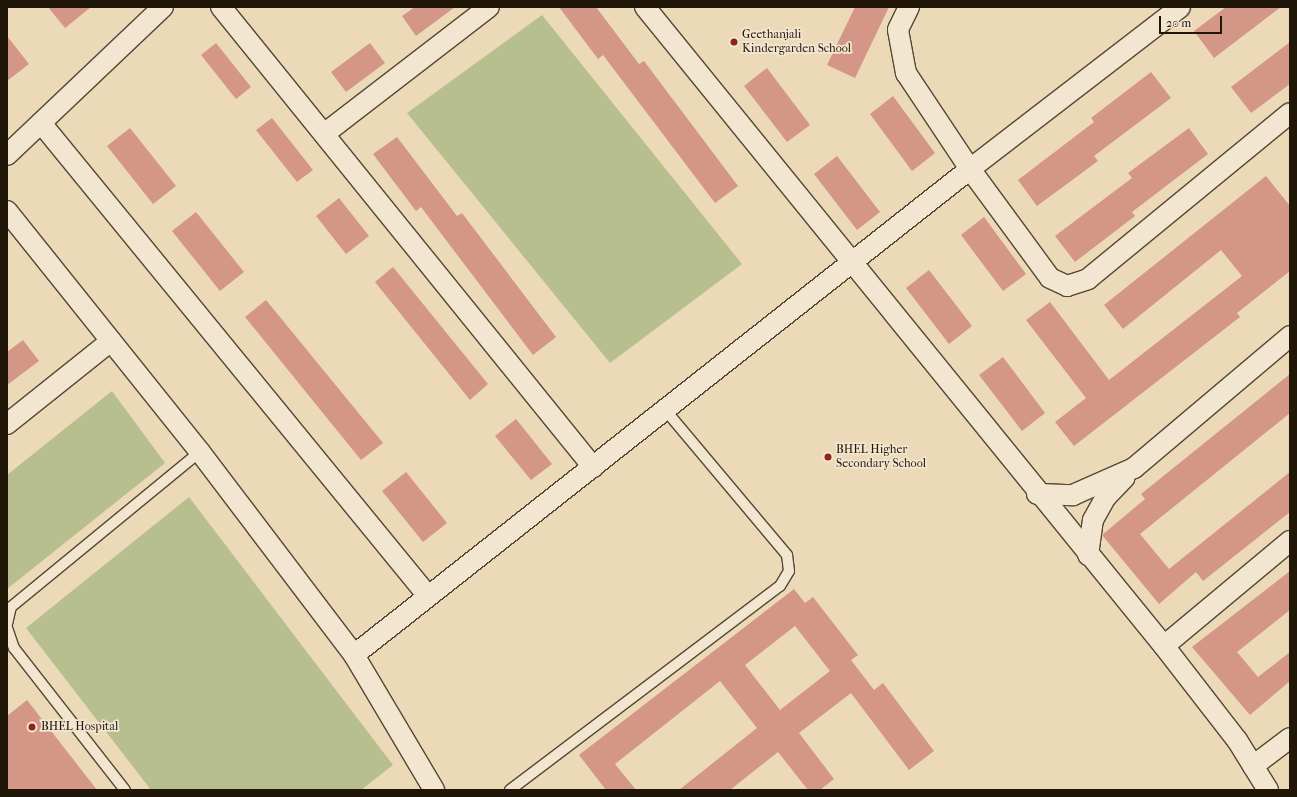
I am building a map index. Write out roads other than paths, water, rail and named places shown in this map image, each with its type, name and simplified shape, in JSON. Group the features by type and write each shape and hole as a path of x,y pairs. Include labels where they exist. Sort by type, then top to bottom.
{"street":[{"path":"7,155 163,7"},
{"path":"221,7 593,467"},
{"path":"324,134 489,7"},
{"path":"645,7 1038,494 1164,646 1237,740 1268,790"},
{"path":"909,7 898,30 906,73 970,169 1050,278 1067,286 1088,280 1290,113"},
{"path":"354,655 666,411 970,169 1180,7"},
{"path":"41,123 428,596"},
{"path":"7,211 200,452 354,655 427,787"},
{"path":"1088,555 1093,520 1105,498 1134,468 1290,336"},
{"path":"7,424 111,341"},
{"path":"1038,494 1073,495 1134,468"},
{"path":"1164,646 1290,541"},
{"path":"1253,766 1290,738"}],"lane":[{"path":"510,790 780,586 789,571 787,556 666,411"},
{"path":"7,624 12,607 200,452"},
{"path":"7,628 14,648 125,790"}],"place":[{"name":"Geethanjali Kindergarden School","path":"734,42"},
{"name":"BHEL Higher Secondary School","path":"828,457"},
{"name":"BHEL Hospital","path":"32,727"}]}
